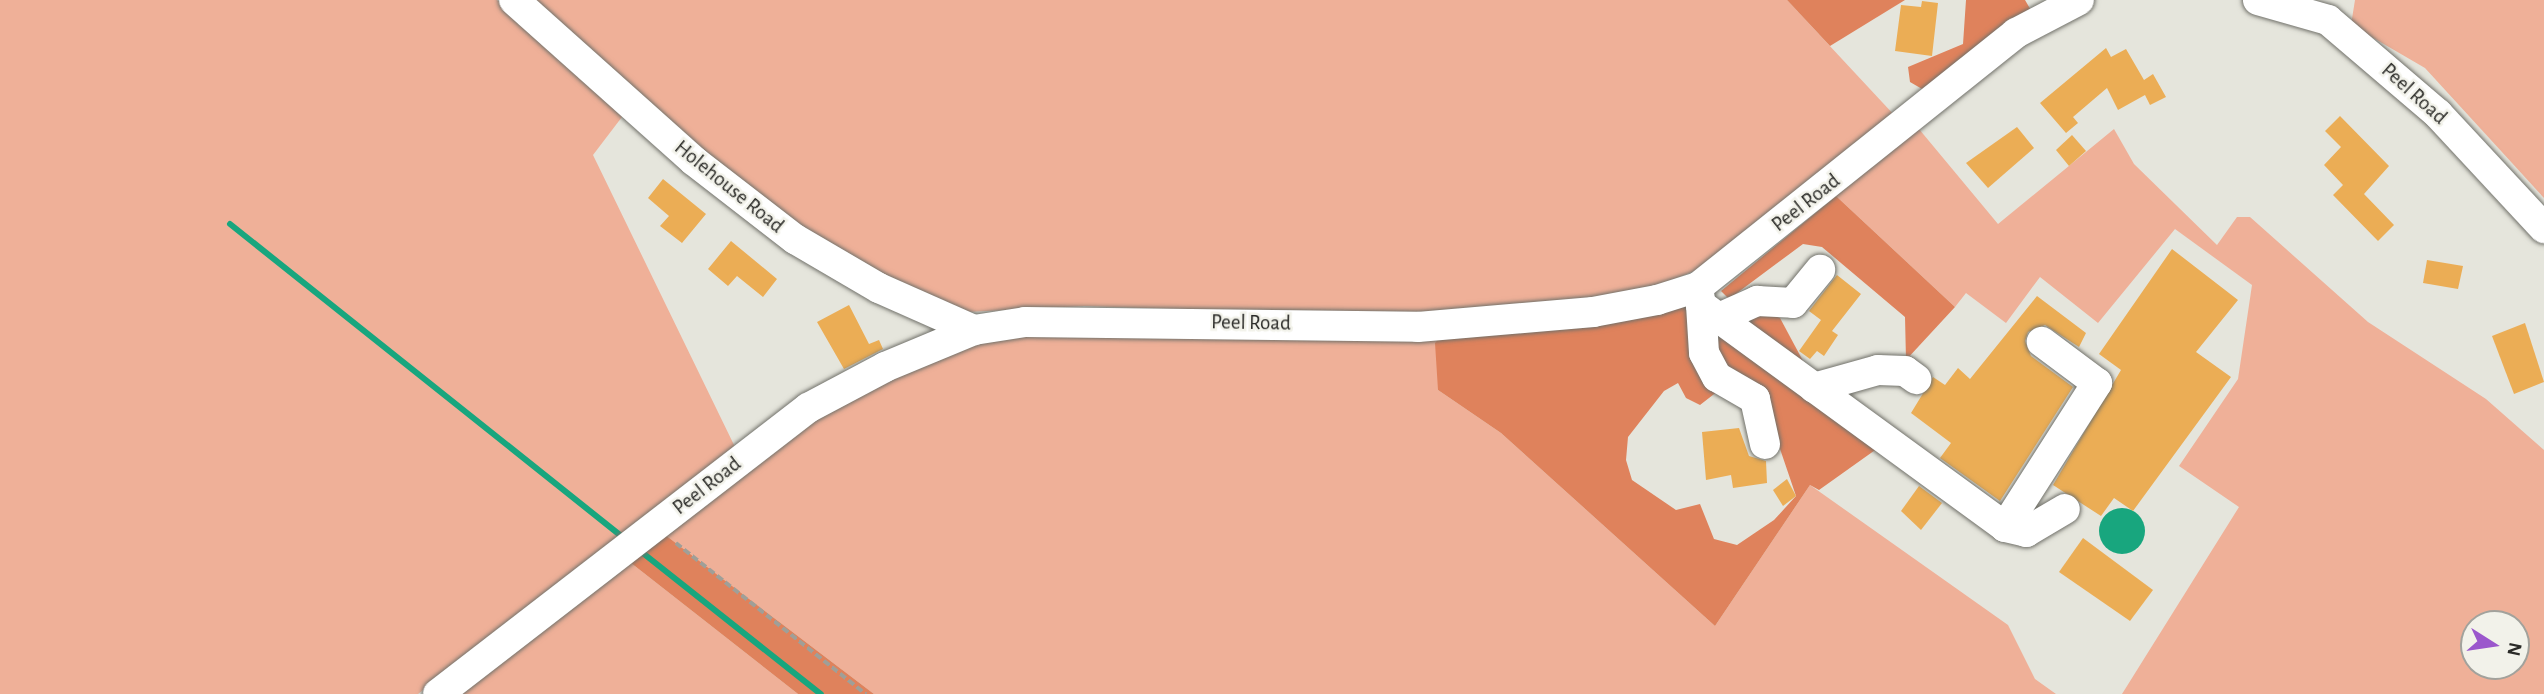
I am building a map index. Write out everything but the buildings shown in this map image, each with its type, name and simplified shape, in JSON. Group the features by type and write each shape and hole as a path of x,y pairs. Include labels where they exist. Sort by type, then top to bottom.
{"street":[{"name":"Holehouse Road","path":"514,0 694,161 795,239 879,288 974,330"},
{"name":"Peel Road","path":"438,694 808,408 885,367 974,330 1025,322 1418,327 1706,303 2042,8 2079,0"},
{"name":"Peel Road","path":"2258,0 2332,10 2438,114 2544,228"},
{"path":"1706,303 1793,303 1820,270"},
{"path":"1706,303 1814,388 2004,527 2026,532 2065,509"},
{"path":"1706,303 1704,353 1717,377 1755,399 1765,444"},
{"path":"2004,527 2097,383 2042,342"},
{"path":"1814,388 1878,370 1905,370 1916,379"}],"path":[{"path":"640,538 866,694"}],"shaded area":[{"path":"0,0 497,0 625,113 593,155 735,447 418,694 0,694"},
{"path":"528,0 1787,0 1896,117 1713,263 1670,281 1588,302 1378,316 1085,306 966,312 855,266 701,153"},
{"path":"1787,0 1905,0 1830,46"},
{"path":"1966,0 2025,0 2032,12 1929,93 1910,82 1908,67 1963,44"},
{"path":"2355,0 2544,0 2544,198 2425,68 2351,25"},
{"path":"1919,129 1998,224 2114,129 2134,164 2217,245 2237,217 2250,217 2368,322 2486,399 2544,450 2544,694 2122,694 2239,507 2179,466 2238,379 2252,285 2175,229 2098,323 2040,277 2006,323 1966,293 1955,307 1836,196"},
{"path":"1836,196 1955,307 1906,360 1905,317 1822,247 1803,244 1729,299 1721,291"},
{"path":"1687,302 1878,448 1819,490 1810,485 1715,626 1501,433 1438,390 1435,343 1441,336","holes":["1736,377 1760,390 1796,496 1774,520 1737,545 1714,539 1700,504 1676,510 1632,480 1626,460 1628,437 1664,391 1678,383 1686,398 1700,405"]},
{"path":"1750,304 1780,318 1810,374 1726,318"},
{"path":"1062,333 1441,336 1438,390 1501,433 1715,626 1810,485 2008,625 2035,679 2056,694 874,694 664,534 825,409 905,369 989,340"},
{"path":"2122,508 2131,509 2138,515 2144,522 2144,540 2138,547 2131,553 2122,554 2113,553 2106,547 2100,540 2099,531 2100,522 2106,515 2113,509"},
{"path":"664,534 874,694 798,694 631,563"},
{"path":"631,563 798,694 462,694"}],"waterway":[{"path":"230,224 625,539"},
{"path":"639,550 821,694"}]}
